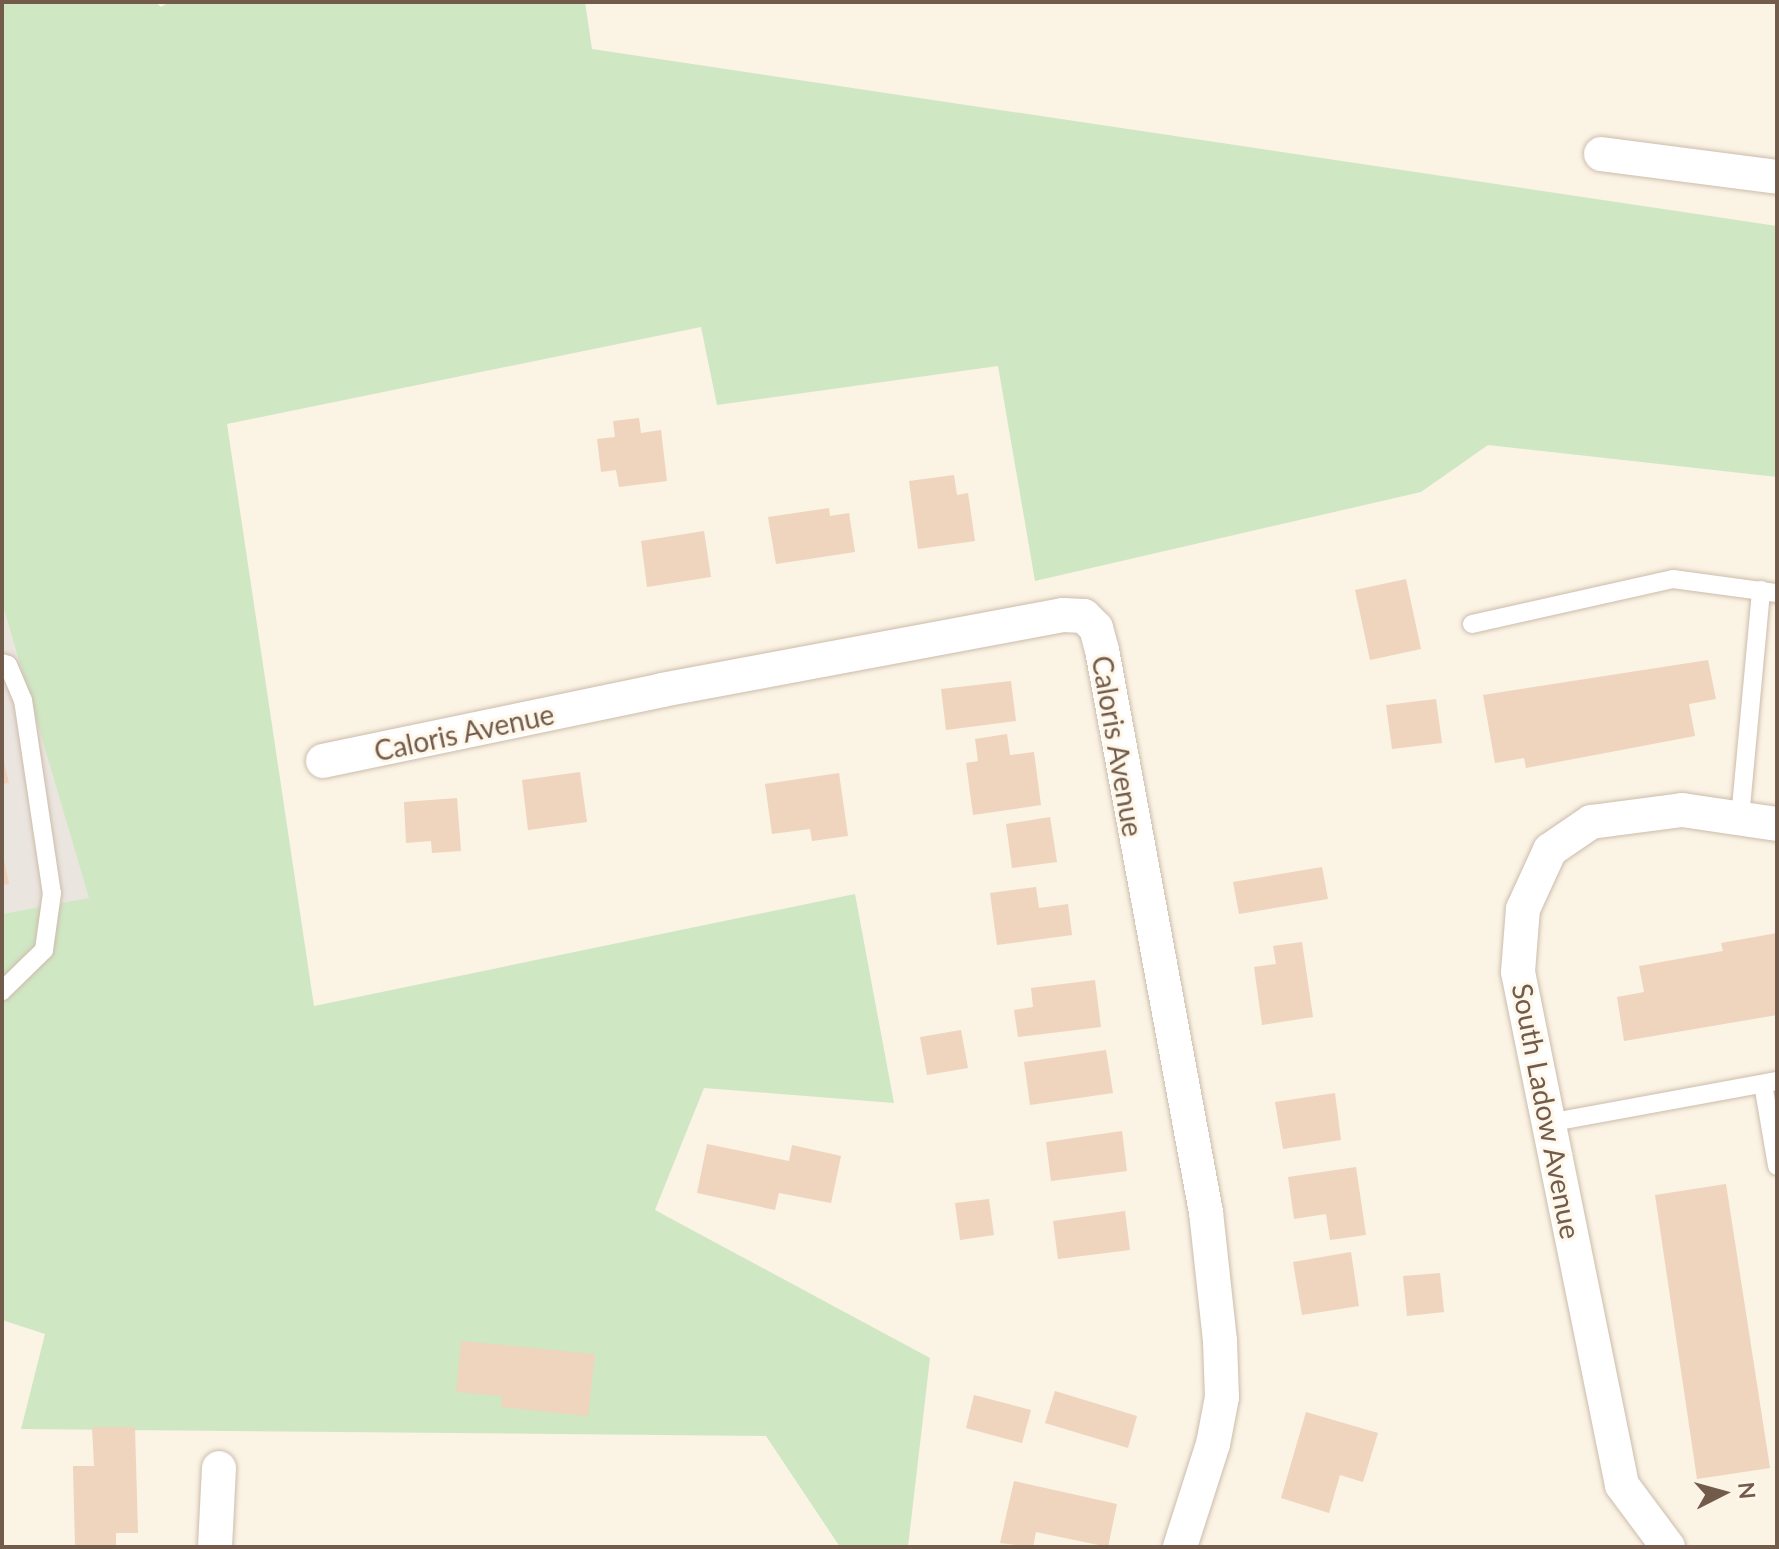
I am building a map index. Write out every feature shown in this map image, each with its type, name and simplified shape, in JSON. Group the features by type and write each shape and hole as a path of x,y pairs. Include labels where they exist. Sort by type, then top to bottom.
{"street":[{"path":"1601,154 1777,177"},
{"name":"Caloris Avenue","path":"323,761 662,690 1063,615 1084,616 1096,628 1102,650 1206,1212 1220,1341 1222,1397 1213,1444 1180,1547"},
{"name":"South Ladow Avenue","path":"1668,1547 1622,1485 1518,972 1523,909 1550,850 1591,822 1682,810 1777,824"},
{"path":"215,1547 219,1468"}],"lane":[{"path":"1472,624 1673,579 1769,592 1740,818"},
{"path":"2,663 8,665 23,700 52,893 44,950 2,991"},
{"path":"1548,1123 1770,1082 1777,1166"}],"shaded area":[{"path":"2,603 90,899 2,914"}],"green space":[{"path":"2,2 155,2 161,7 169,2 585,2 592,49 1777,226 1777,477 1488,445 1421,492 1035,581 998,366 717,405 701,327 227,424 314,1006 855,894 894,1103 704,1088 655,1210 930,1358 908,1547 840,1547 766,1436 21,1429 45,1334 2,1320 2,914 89,898 2,603"}],"building":[{"path":"639,418 641,433 661,430 667,481 619,487 616,470 601,472 597,439 615,437 613,421"},
{"path":"954,475 957,495 968,493 975,541 918,549 909,481"},
{"path":"829,508 830,516 849,513 855,552 776,564 768,517"},
{"path":"704,531 711,577 647,587 641,541"},
{"path":"1406,579 1421,649 1370,660 1355,590"},
{"path":"1708,660 1716,699 1689,704 1695,736 1526,768 1524,758 1495,763 1483,695"},
{"path":"1011,681 1016,721 946,730 941,689"},
{"path":"1436,699 1442,743 1392,749 1386,705"},
{"path":"1007,734 1010,755 1034,752 1041,805 973,815 966,763 978,761 975,739"},
{"path":"2,754 9,783 2,784"},
{"path":"580,772 587,822 528,830 522,780"},
{"path":"839,773 848,836 812,841 810,829 772,834 765,784"},
{"path":"457,798 461,851 432,853 431,841 406,843 404,802"},
{"path":"1050,817 1057,862 1012,868 1006,824"},
{"path":"2,850 9,884 2,885"},
{"path":"1322,867 1328,899 1239,914 1233,882"},
{"path":"1036,887 1039,908 1068,904 1072,935 997,945 990,893"},
{"path":"1777,933 1777,1015 1624,1041 1617,997 1644,992 1639,966 1723,951 1721,943"},
{"path":"1302,942 1313,1017 1262,1025 1254,967 1276,964 1273,946"},
{"path":"1095,980 1101,1027 1018,1037 1014,1010 1033,1007 1031,988"},
{"path":"961,1030 968,1068 927,1075 920,1037"},
{"path":"1106,1050 1113,1093 1030,1105 1024,1062"},
{"path":"1335,1093 1341,1140 1283,1149 1275,1102"},
{"path":"1122,1131 1127,1171 1051,1181 1046,1142"},
{"path":"707,1144 789,1161 792,1145 841,1156 831,1203 779,1193 775,1210 697,1193"},
{"path":"1356,1167 1366,1235 1330,1240 1326,1214 1294,1219 1288,1177"},
{"path":"1726,1184 1770,1468 1697,1479 1655,1195"},
{"path":"989,1199 994,1235 960,1240 955,1203"},
{"path":"1125,1211 1130,1250 1058,1259 1053,1221"},
{"path":"1351,1252 1359,1306 1302,1315 1293,1262"},
{"path":"1440,1273 1444,1312 1407,1316 1403,1276"},
{"path":"461,1341 595,1354 588,1416 501,1407 502,1396 456,1392"},
{"path":"1055,1391 1137,1416 1128,1448 1045,1423"},
{"path":"974,1395 1031,1410 1022,1443 966,1428"},
{"path":"1306,1412 1378,1433 1363,1482 1340,1475 1329,1513 1281,1498"},
{"path":"92,1427 135,1427 138,1533 116,1533 116,1547 75,1547 73,1466 94,1466"},
{"path":"1014,1481 1117,1504 1108,1547 1036,1532 1033,1547 1000,1543"}]}
